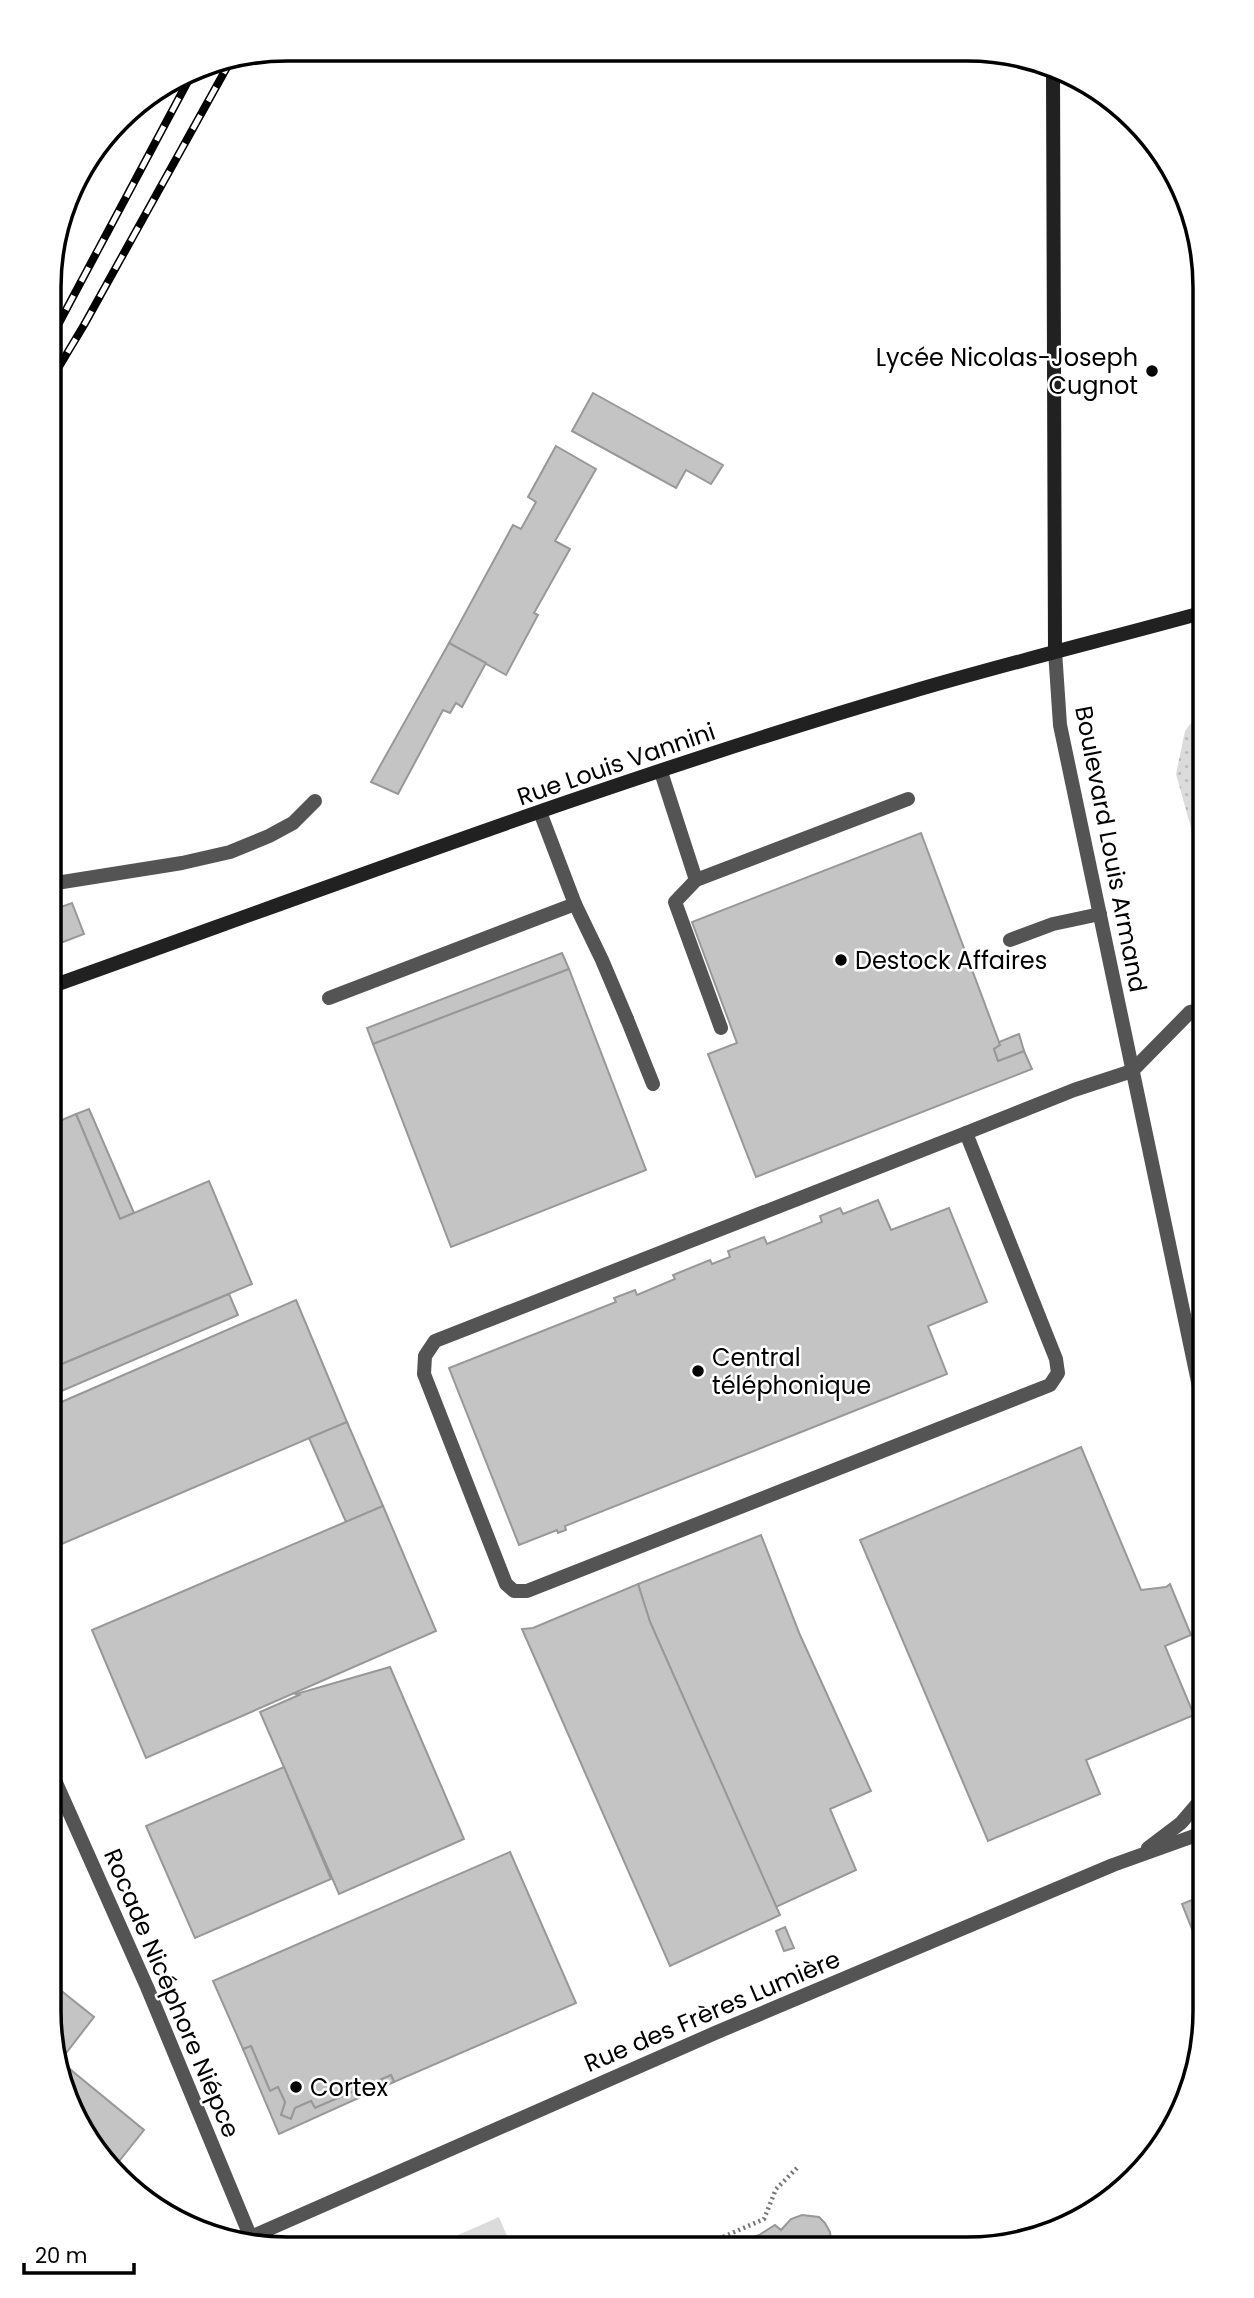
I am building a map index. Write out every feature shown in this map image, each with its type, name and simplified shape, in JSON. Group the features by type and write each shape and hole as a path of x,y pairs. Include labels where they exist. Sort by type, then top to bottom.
{"main road":[{"name":"Boulevard Louis Armand","path":"1053,79 1055,652"},
{"name":"Rue Louis Vannini","path":"61,983 540,812 661,772 909,692 1193,615"}],"street":[{"name":"Boulevard Louis Armand","path":"1055,652 1060,725 1192,1364"},
{"path":"661,772 695,880"},
{"path":"721,1028 675,902 695,880 908,799"},
{"path":"61,882 182,863 230,852 293,823 315,801"},
{"path":"540,812 575,904 602,960 653,1084"},
{"path":"329,998 575,904"},
{"path":"1010,940 1053,924 1100,914"},
{"path":"966,1133 1056,1359 1058,1373 1050,1385 527,1591 514,1591 506,1584 424,1374 425,1356 435,1341 1074,1090 1132,1071 1193,1011"},
{"name":"Rocade Nicéphore Niépce","path":"61,1794 147,1987 243,2232"},
{"path":"1139,1855 1181,1823 1192,1810"},
{"name":"Rue des Frères Lumière","path":"256,2235 715,2033 1139,1855 1192,1836"}],"path":[{"path":"723,2237 764,2219 776,2189 798,2167"}],"shaded area":[{"path":"1193,721 1193,834 1176,774 1185,731"},
{"path":"499,2217 507,2237 454,2237"}],"building":[{"path":"593,393 723,465 711,484 686,470 676,488 572,431"},
{"path":"556,446 596,469 555,541 570,549 534,613 538,615 506,675 449,643 513,525 521,529 536,502 528,497"},
{"path":"449,643 486,663 462,707 456,703 450,713 443,710 398,794 371,782"},
{"path":"921,833 999,1042 1000,1045 994,1049 998,1061 1024,1051 1032,1069 756,1177 708,1054 737,1043 692,922"},
{"path":"72,903 84,934 61,943 61,907"},
{"path":"562,953 569,969 373,1044 367,1028"},
{"path":"569,969 646,1170 451,1247 373,1044"},
{"path":"1019,1034 1024,1051 998,1061 994,1049 1000,1045 999,1042"},
{"path":"89,1109 134,1213 120,1219 76,1114"},
{"path":"76,1114 120,1219 209,1181 252,1284 61,1364 61,1120"},
{"name":"Central téléphonique","path":"878,1200 891,1230 949,1208 987,1302 928,1326 947,1374 565,1526 566,1530 558,1533 557,1530 519,1545 449,1368 616,1302 614,1298 635,1290 637,1295 675,1279 673,1275 710,1260 712,1264 730,1257 728,1251 764,1237 767,1244 822,1222 820,1216 840,1208 843,1214"},
{"path":"229,1294 238,1315 61,1391 61,1364"},
{"path":"296,1300 347,1422 61,1544 61,1402"},
{"path":"347,1422 383,1506 346,1522 309,1438"},
{"path":"1081,1447 1141,1590 1166,1587 1170,1584 1191,1635 1165,1646 1192,1716 1086,1760 1100,1794 988,1841 860,1540"},
{"path":"383,1506 436,1631 146,1758 92,1630"},
{"path":"761,1535 800,1635 871,1791 830,1809 856,1870 776,1907 650,1622 638,1584"},
{"path":"638,1584 650,1622 780,1915 670,1966 522,1629 533,1628"},
{"path":"390,1667 464,1839 339,1894 260,1712 299,1695 296,1694"},
{"path":"284,1767 331,1879 195,1938 146,1826"},
{"path":"510,1852 576,2003 394,2082 391,2075 315,2108 311,2101 295,2108 291,2119 281,2115 285,2102 278,2087 270,2091 251,2046 243,2049 213,1981"},
{"path":"1192,1900 1192,1929 1182,1904"},
{"path":"785,1927 794,1948 784,1951 776,1931"},
{"path":"61,1991 94,2017 66,2053"},
{"path":"251,2046 270,2091 278,2087 285,2102 281,2115 291,2119 295,2108 311,2101 315,2108 391,2075 394,2082 279,2134 243,2049"},
{"path":"69,2069 144,2130 119,2161 92,2124"},
{"path":"802,2215 819,2217 825,2223 831,2237 754,2237 775,2225 781,2230 791,2219"}],"railway":[{"path":"61,363 225,70"},
{"path":"61,319 185,86"}],"place":[{"name":"Lycée Nicolas-Joseph Cugnot","path":"1152,371"},
{"name":"Destock Affaires","path":"841,960"},
{"name":"Central téléphonique","path":"698,1371"},
{"name":"Cortex","path":"296,2087"}]}
